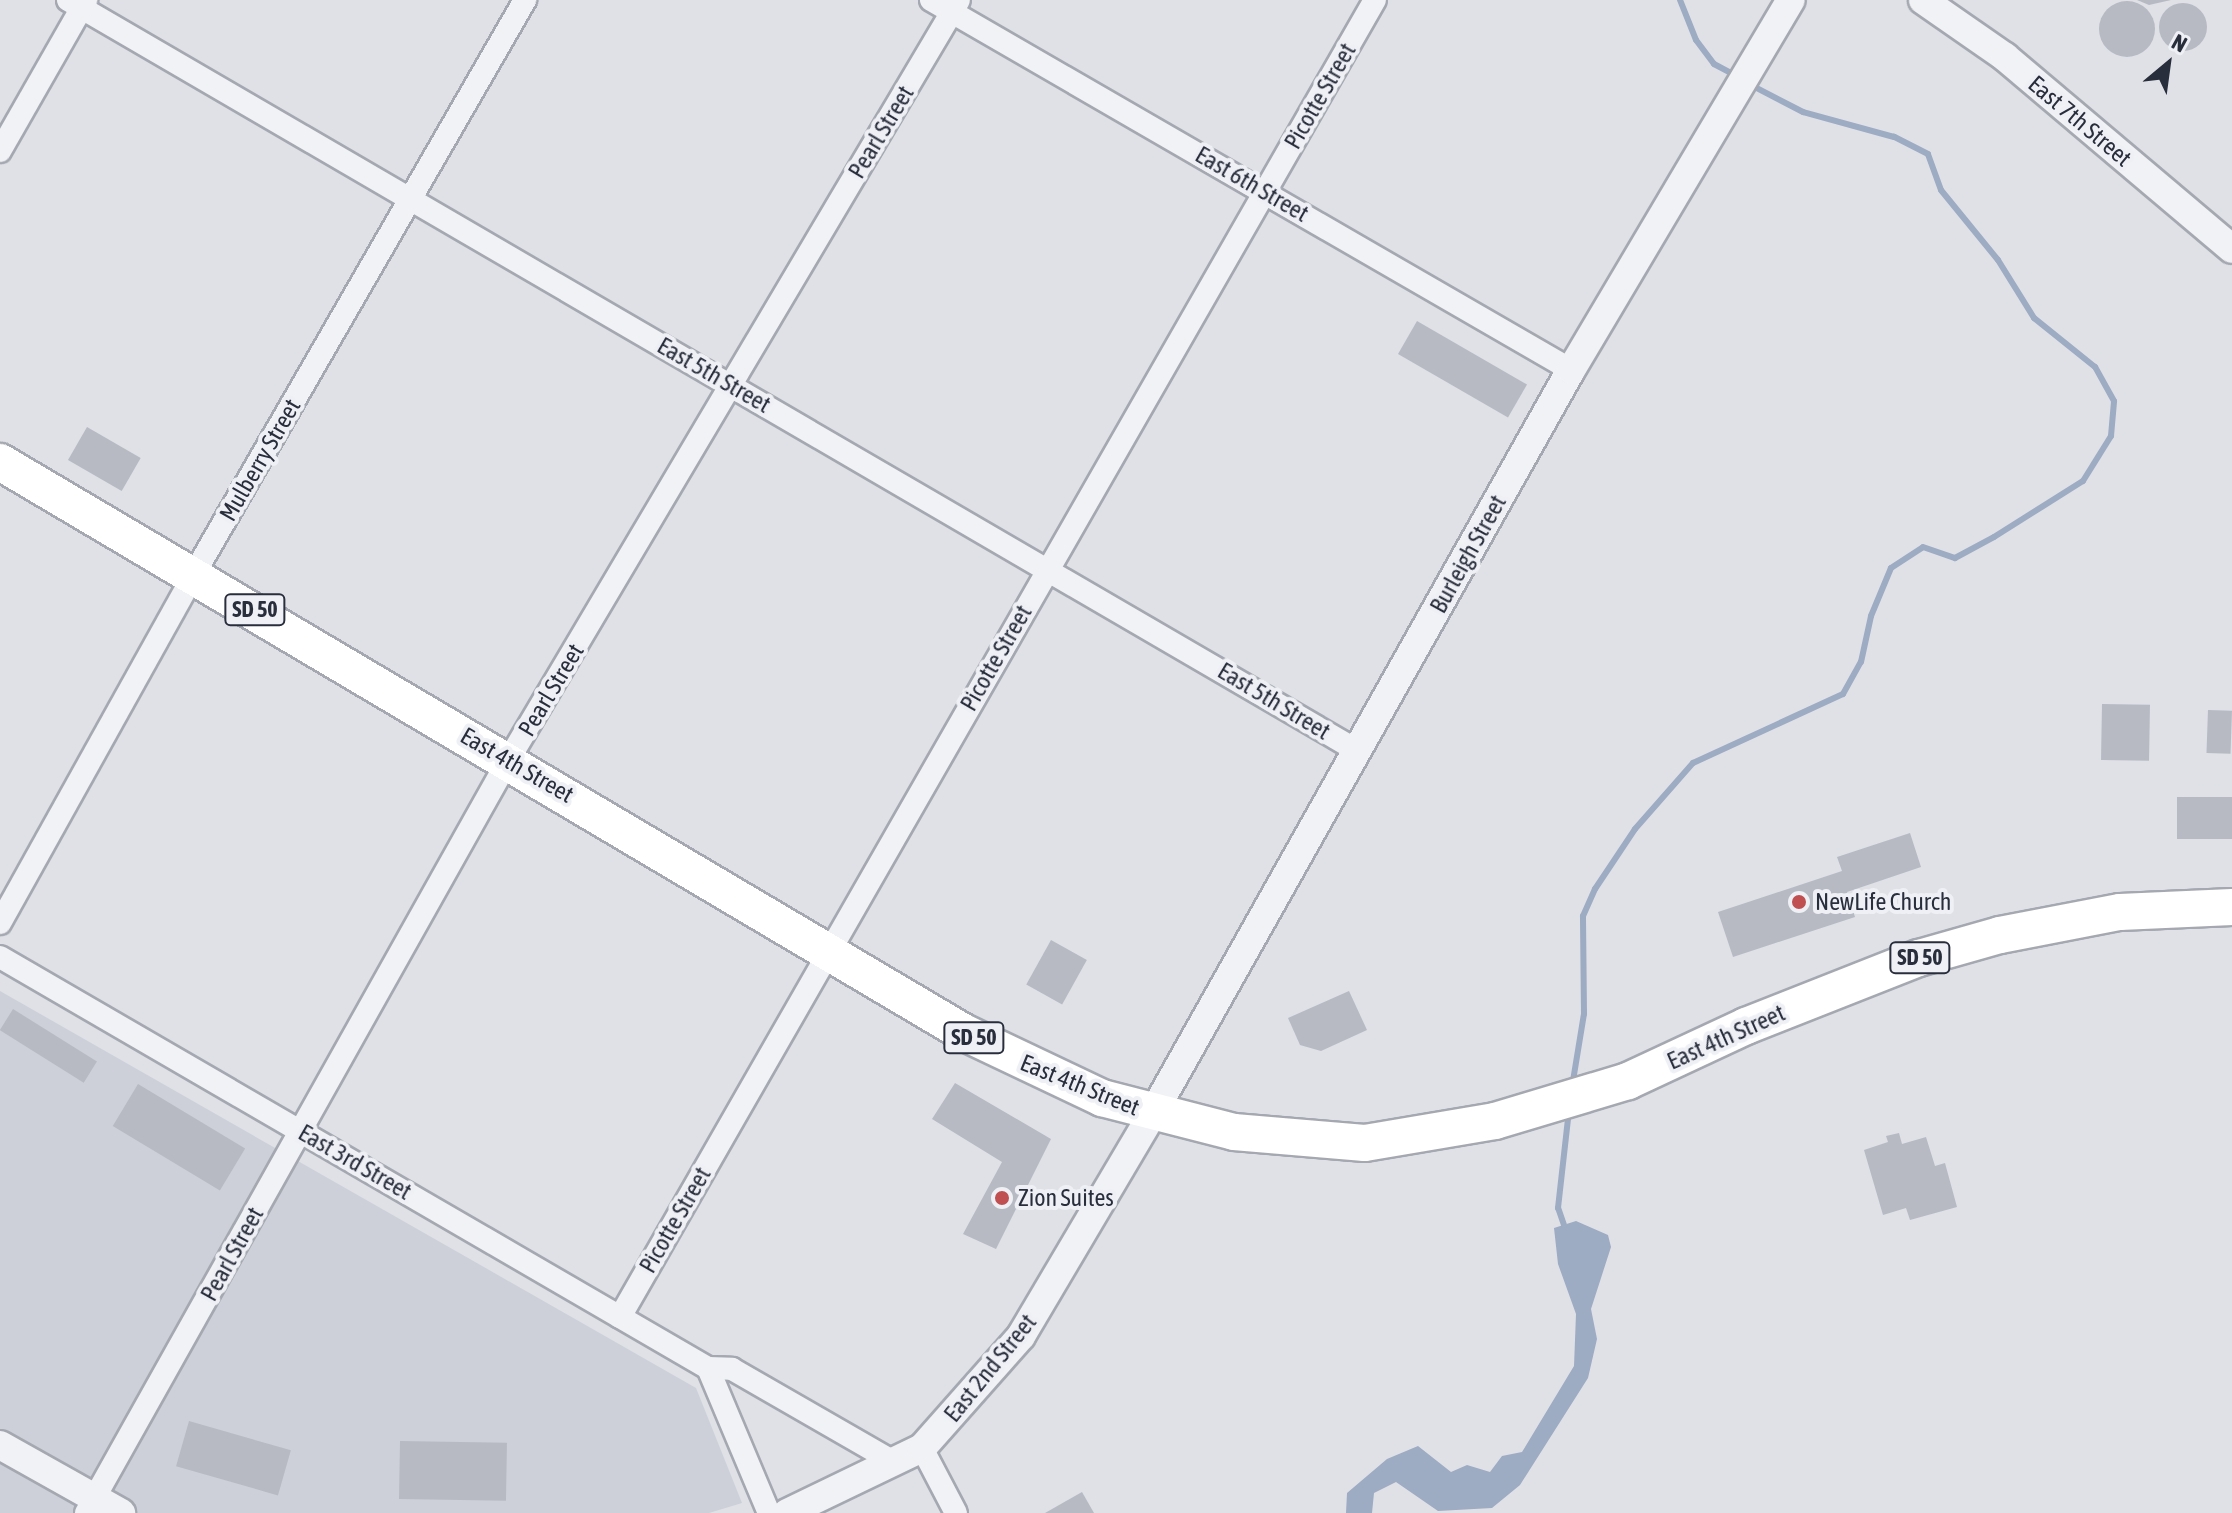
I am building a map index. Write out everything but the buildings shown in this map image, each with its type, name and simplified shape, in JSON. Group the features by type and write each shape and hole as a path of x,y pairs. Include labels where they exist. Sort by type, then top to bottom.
{"highway":[{"name":"East 4th Street","path":"0,462 509,759 1016,1061 1102,1098 1153,1113 1261,1137 1365,1143 1495,1121 1628,1081 1826,992 1949,949 2120,912 2232,907"}],"street":[{"name":"Mulberry Street","path":"0,923 194,574 525,0"},
{"name":"East 6th Street","path":"931,0 955,6 1571,370"},
{"name":"Picotte Street","path":"620,1317 1375,0"},
{"name":"Burleigh Street","path":"1153,1113 1571,370 1791,0"},
{"name":"East 7th Street","path":"1923,0 2005,57 2232,249"},
{"name":"East 5th Street","path":"79,3 1358,751"},
{"path":"0,151 79,3"},
{"name":"Pearl Street","path":"90,1506 509,759 955,6"},
{"name":"East 3rd Street","path":"0,957 708,1368 732,1369 894,1462"},
{"name":"East 2nd Street","path":"787,1513 922,1448 1021,1336 1153,1113"},
{"path":"708,1368 769,1513"},
{"path":"0,1445 90,1506 121,1513"},
{"path":"922,1448 956,1513"}],"shaded area":[{"path":"0,991 696,1388 742,1503 709,1513 0,1513"}],"water":[{"path":"1576,1221 1608,1235 1611,1247 1591,1309 1597,1339 1588,1378 1520,1485 1492,1508 1438,1511 1396,1482 1374,1493 1372,1513 1346,1513 1347,1493 1387,1459 1418,1446 1451,1472 1467,1465 1490,1472 1502,1456 1522,1452 1574,1366 1576,1314 1558,1264 1554,1228"}],"waterway":[{"path":"1680,0 1696,40 1714,64 1738,77"},
{"path":"1572,1087 1584,1014 1583,916 1595,889 1635,829 1693,763 1843,694 1861,662 1871,616 1891,568 1923,547 1955,558 1994,537 2083,481 2111,436 2114,401 2095,367 2034,318 1998,260 1941,190 1928,154 1894,137 1803,112 1751,85"},
{"path":"1564,1225 1558,1208 1569,1110"}],"place":[{"name":"NewLife Church","path":"1799,902"},
{"name":"Zion Suites","path":"1002,1198"}]}
